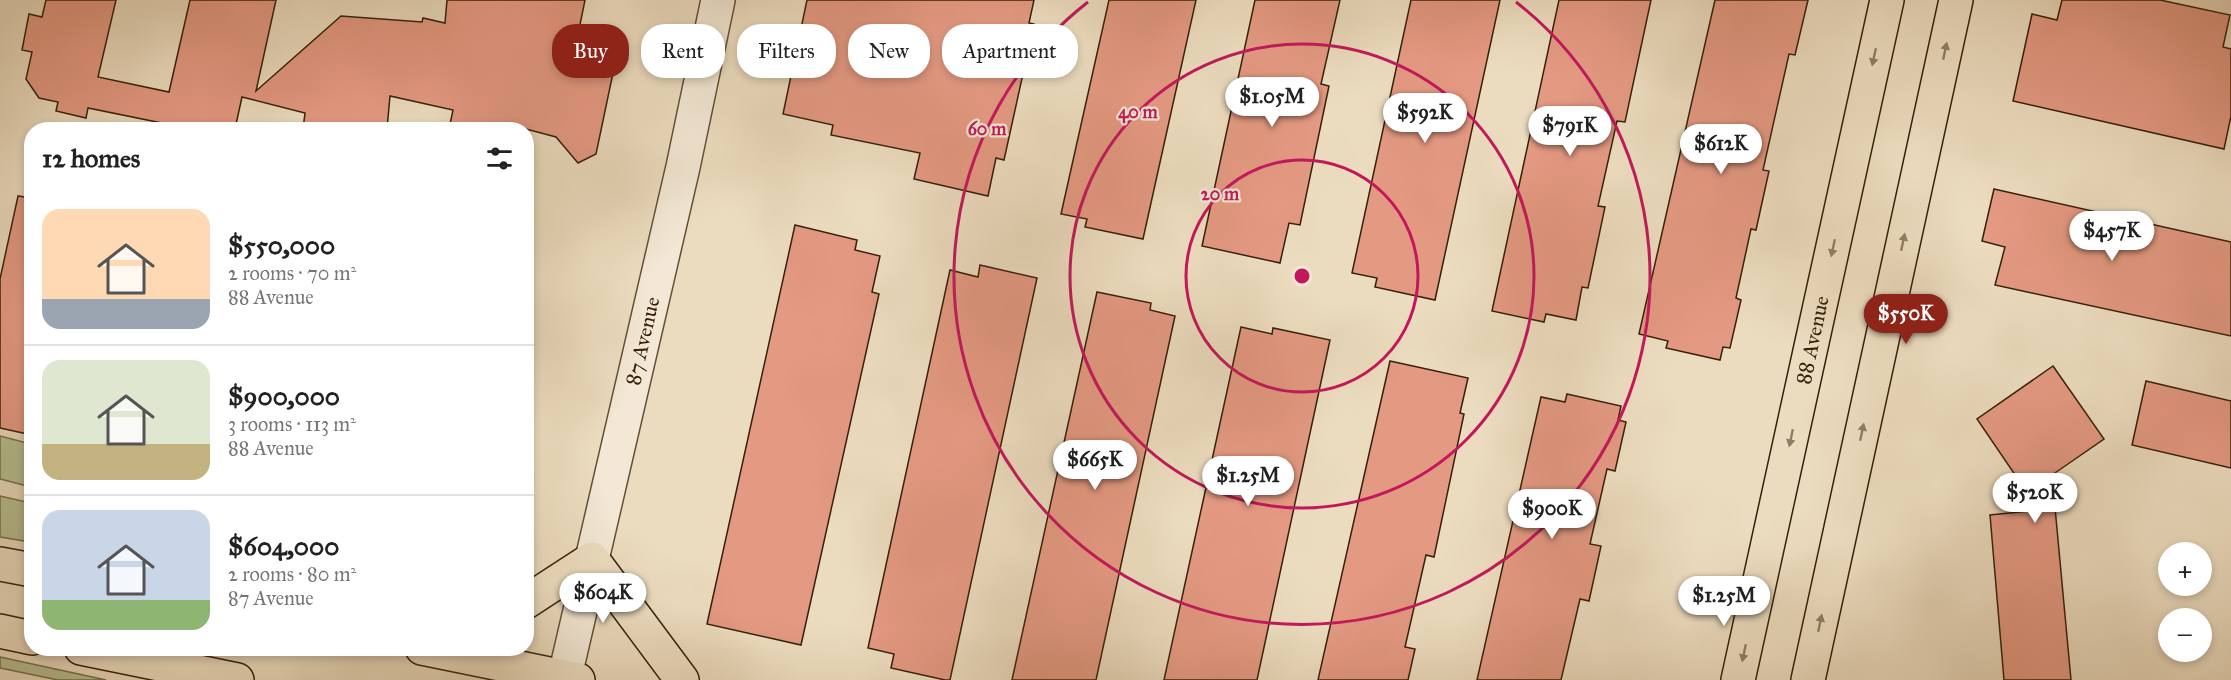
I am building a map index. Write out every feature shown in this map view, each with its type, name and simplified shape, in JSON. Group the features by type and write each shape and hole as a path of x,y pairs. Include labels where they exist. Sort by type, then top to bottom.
{"main road":[{"name":"88 Avenue","path":"1738,680 1887,0"},
{"path":"1808,680 1956,0"},
{"path":"534,597 592,559 682,680"},
{"path":"0,564 24,568"},
{"path":"0,631 24,636"},
{"path":"120,656 237,680"},
{"path":"462,656 569,679"}],"street":[{"name":"87 Avenue","path":"569,679 592,559 683,167 718,0"}],"green space":[{"path":"0,436 24,442 24,485 0,479"},
{"path":"0,496 24,501 24,541 0,537"},
{"path":"0,657 106,680 58,680 0,668"}],"building":[{"path":"46,0 116,0 98,77 169,92 190,0 276,0 256,91 341,16 422,22 423,18 445,23 447,0 585,0 580,24 552,24 552,78 612,78 596,154 578,163 556,137 534,131 534,122 450,122 453,110 390,96 388,122 304,122 305,113 242,97 237,122 157,122 88,108 86,118 56,111 58,102 39,98 26,79 32,52 22,50 29,14 42,17"},
{"path":"807,0 1034,0 1029,23 1034,24 942,24 942,78 1022,78 1004,160 996,158 988,196 914,179 920,153 831,135 833,125 783,114 791,78 836,78 836,24 802,24"},
{"path":"1109,0 1196,0 1143,239 1085,227 1087,219 1061,214"},
{"path":"1255,0 1340,0 1321,84 1329,86 1300,225 1289,223 1280,263 1202,246"},
{"path":"1411,0 1500,0 1435,300 1375,287 1377,278 1352,273"},
{"path":"1559,0 1651,0 1625,122 1617,121 1598,206 1605,207 1588,288 1582,287 1576,320 1546,314 1544,322 1492,311"},
{"path":"1715,0 1808,0 1795,55 1789,54 1763,170 1769,171 1756,230 1751,229 1736,298 1741,300 1730,348 1723,347 1720,360 1666,348 1668,341 1639,334"},
{"path":"2062,0 2160,0 2230,15 2223,47 2231,49 2231,116 2224,149 2013,101 2032,14 2057,20"},
{"path":"1994,189 2231,242 2231,336 1995,285 2005,247 1982,241"},
{"path":"18,196 24,197 24,433 0,428 0,279"},
{"path":"795,225 857,240 855,250 880,256 872,292 879,294 801,645 707,624"},
{"path":"980,265 1037,278 950,680 945,680 891,668 894,654 868,648 950,270 978,277"},
{"path":"1097,292 1151,303 1150,310 1175,316 1096,680 1012,680"},
{"path":"1241,327 1272,334 1273,328 1330,340 1257,680 1164,680"},
{"path":"1390,361 1468,378 1460,413 1464,414 1434,557 1426,555 1405,647 1415,649 1408,680 1318,680"},
{"path":"2053,366 2104,439 2052,475 2071,680 2004,680 1990,515 2039,510 1977,419"},
{"path":"2146,381 2231,401 2231,468 2132,445"},
{"path":"1567,394 1621,406 1618,420 1626,422 1615,471 1607,469 1590,544 1601,546 1589,601 1580,599 1561,680 1477,680 1541,397 1565,402"}]}
